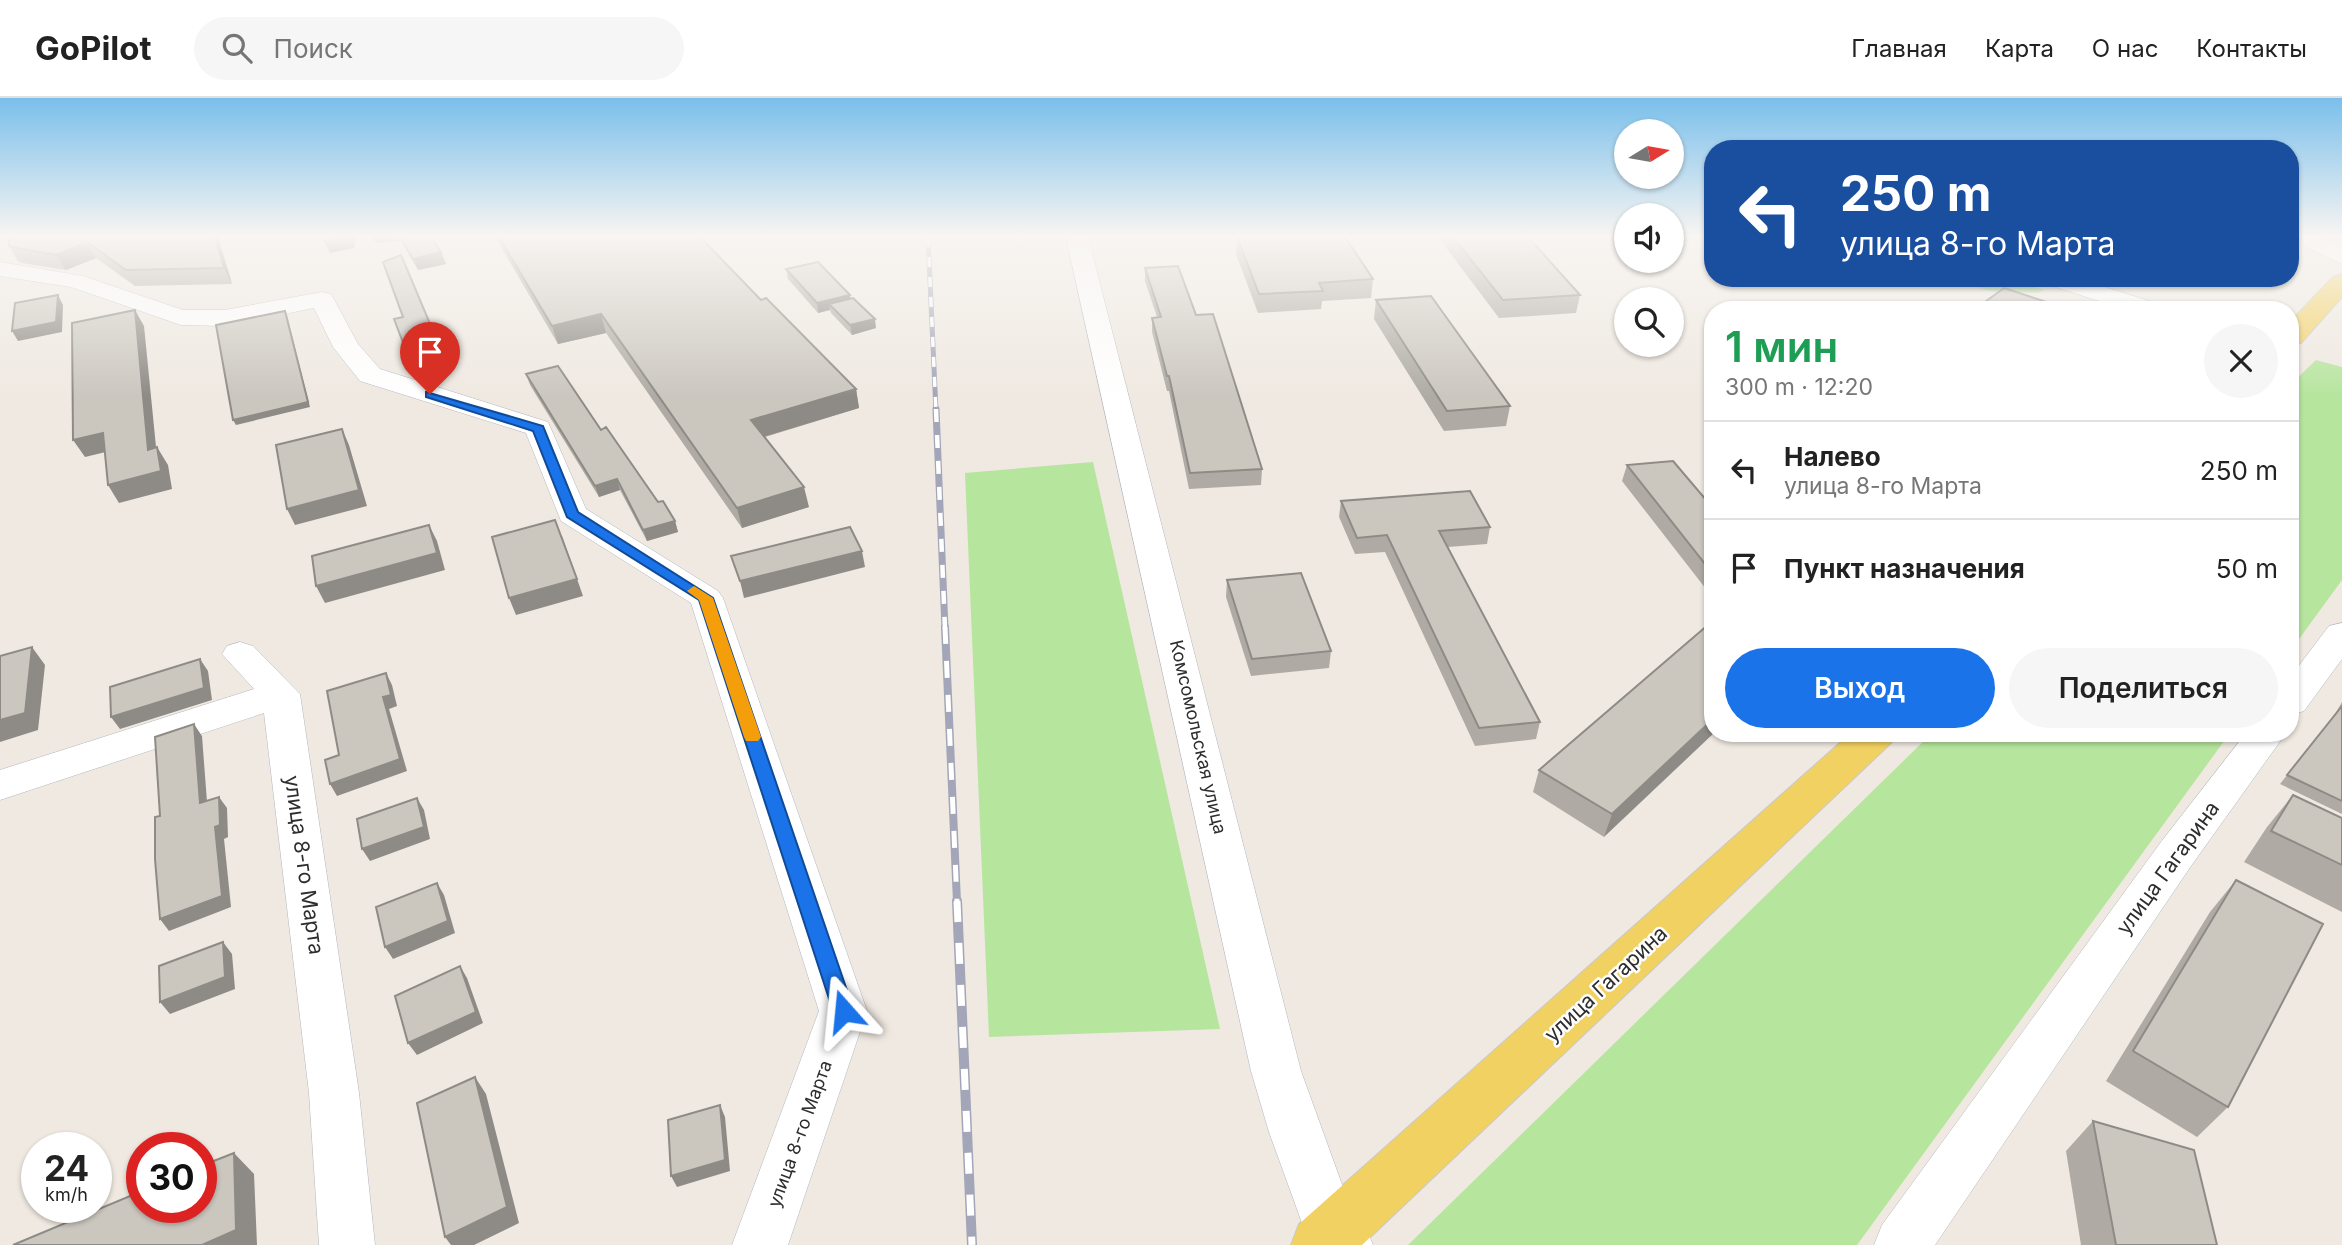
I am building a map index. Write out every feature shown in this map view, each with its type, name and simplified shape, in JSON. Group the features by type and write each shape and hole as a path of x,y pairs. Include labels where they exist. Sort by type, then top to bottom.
{"main road":[{"path":"2299,328 2334,291"},
{"name":"улица Гагарина","path":"1333,1241 1867,742"}],"street":[{"name":"улица 8-го Марта","path":"103,291 181,317 225,318 322,299 346,346 370,375 538,428 572,514 706,598 844,1011 760,1245"},
{"name":"Комсомольская улица","path":"1090,291 1276,1071 1333,1241"},
{"path":"2082,291 2116,301"},
{"path":"2299,691 2342,635"},
{"path":"0,785 281,694 240,653"},
{"name":"улица 8-го Марта","path":"281,694 334,1093 347,1245"},
{"name":"улица Гагарина","path":"1902,1245 2176,854 2260,742"}],"green space":[{"path":"1988,291 2043,291 2038,293"},
{"path":"2316,360 2342,367 2342,580 2299,639 2299,376"},
{"path":"1093,462 1220,1029 989,1037 965,473"},
{"path":"1923,742 2223,742 1857,1245 1408,1245"}],"building":[{"path":"393,291 416,291 439,345 407,353 394,319 403,317"},
{"path":"531,291 752,291 761,300 766,298 856,389 751,420 804,487 737,508 601,314 552,326"},
{"path":"806,291 846,291 850,295 817,303"},
{"path":"1152,291 1187,291 1196,315 1213,314 1262,469 1190,473 1169,376 1152,318 1161,317"},
{"path":"1258,291 1323,291 1259,294"},
{"path":"1495,291 1576,291 1580,295 1503,300"},
{"path":"2001,291 2012,291 2044,301 1986,301"},
{"path":"58,295 56,322 12,331 15,303"},
{"path":"1431,296 1510,406 1447,411 1376,300"},
{"path":"853,298 875,319 850,325 829,304"},
{"path":"135,310 148,450 157,447 161,471 108,485 103,433 73,440 72,323"},
{"path":"285,311 308,402 233,420 216,325"},
{"path":"558,366 601,430 606,427 658,502 663,501 675,521 643,530 617,479 595,486 526,374"},
{"path":"342,429 359,490 287,509 276,445"},
{"path":"1673,461 1704,497 1704,563 1627,465"},
{"path":"1470,491 1490,527 1439,531 1540,722 1479,728 1387,535 1357,538 1341,501"},
{"path":"555,520 577,579 509,598 492,537"},
{"path":"429,525 437,553 316,586 312,556"},
{"path":"850,527 862,551 740,581 731,556"},
{"path":"1301,573 1331,651 1252,659 1227,580"},
{"path":"1704,628 1704,727 1612,814 1539,770"},
{"path":"32,647 25,713 0,720 0,656"},
{"path":"200,659 204,688 111,717 110,687"},
{"path":"386,673 391,695 383,697 400,759 330,784 325,760 339,755 327,691"},
{"path":"2342,706 2342,801 2287,775"},
{"path":"194,724 200,803 219,797 220,825 215,827 222,896 160,919 155,859 155,817 160,816 155,737"},
{"path":"2293,795 2342,818 2342,865 2271,831"},
{"path":"417,798 424,827 362,849 357,819"},
{"path":"2236,880 2323,924 2228,1107 2133,1051"},
{"path":"437,883 448,921 385,947 376,907"},
{"path":"223,942 225,977 160,1002 159,966"},
{"path":"460,966 476,1012 408,1043 395,996"},
{"path":"475,1077 507,1207 445,1237 417,1103"},
{"path":"720,1105 725,1160 671,1176 668,1120"},
{"path":"2093,1121 2194,1150 2217,1245 2116,1245"},
{"path":"234,1153 236,1230 202,1245 13,1245 66,1223 112,1223 112,1204 126,1198 126,1223 217,1223 217,1160"}],"railway":[{"path":"930,291 936,411"},
{"path":"936,409 945,629"},
{"path":"945,627 957,902"},
{"path":"957,901 972,1245"}],"slow traffic":[{"path":"694,591 706,598 752,737"}],"route":[{"path":"430,394 538,428 572,514 706,598 844,1011"}]}
